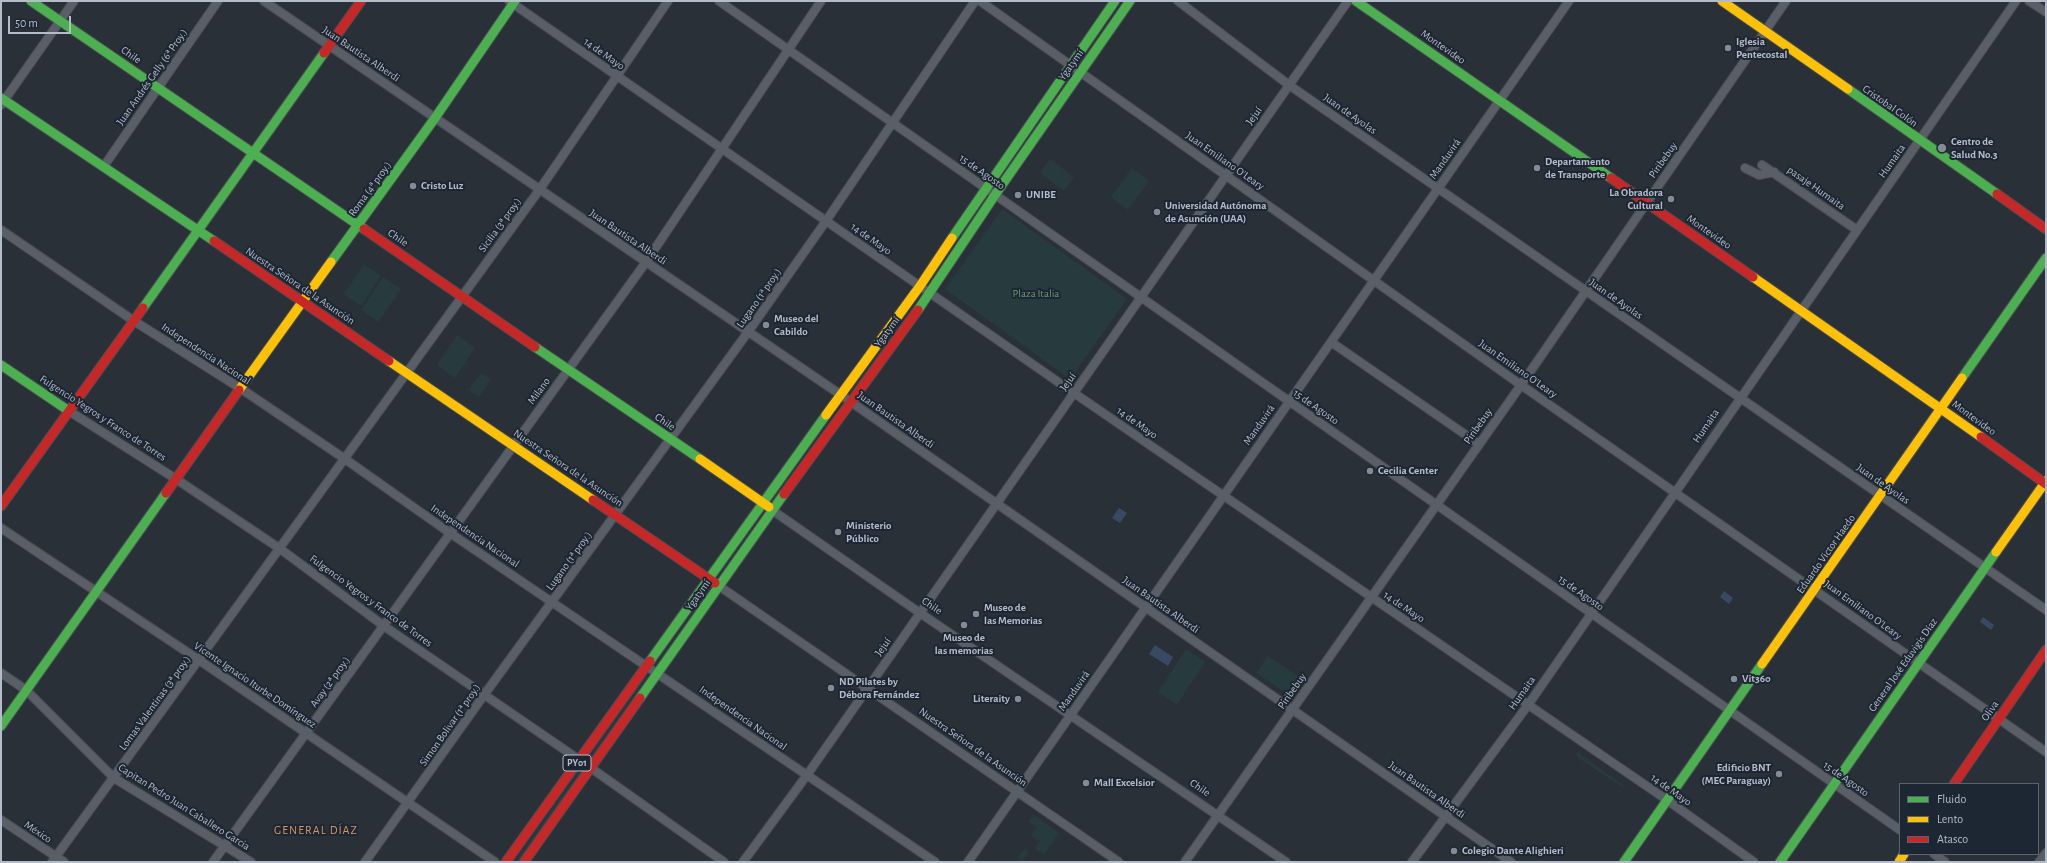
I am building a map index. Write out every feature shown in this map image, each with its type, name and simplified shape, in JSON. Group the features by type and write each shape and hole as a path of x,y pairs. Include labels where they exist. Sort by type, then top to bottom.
{"street":[{"name":"Chile","path":"31,1 670,439 920,613 1071,714 1286,862"},
{"path":"2,101 74,1"},
{"name":"Juan Andrés Gelly (6ª Proy.)","path":"104,166 218,1"},
{"name":"Juan Bautista Alberdi","path":"264,1 841,395 1511,862"},
{"path":"1,506 254,154 361,1"},
{"name":"Sicilia (3ª proy.)","path":"345,459 540,189 668,1"},
{"name":"15 de Agosto","path":"719,1 1899,829"},
{"name":"Milano","path":"450,533 646,262 821,1"},
{"name":"Lugano (1ª proy.)","path":"553,602 748,332 826,221 975,1"},
{"name":"Juan Emiliano O'Leary","path":"980,1 1521,385 1815,589 1919,664 2046,752"},
{"name":"Ygatymí","path":"647,665 762,503 920,286 985,188 1115,1"},
{"name":"Ygatymí","path":"657,672 772,510 930,294 995,195 1130,1"},
{"name":"Juan de Ayolas","path":"1178,1 1289,85 2046,610"},
{"name":"Jejuí","path":"743,862 807,775 1348,1"},
{"name":"Montevideo","path":"1356,1 2046,483"},
{"name":"Manduvirá","path":"968,862 1569,1"},
{"name":"Cristobal Colón","path":"1722,1 2046,229"},
{"name":"Piribebuy","path":"1185,862 1521,385 1786,1"},
{"name":"Humaita","path":"1412,862 1528,705 1739,397 1801,311 2016,1"},
{"path":"2029,1 2046,12"},
{"name":"14 de Mayo","path":"512,2 930,294 1667,800 1754,862"},
{"name":"Roma (4ª proy.)","path":"1,726 302,301 358,226 435,118 512,2"},
{"name":"Nuestra Señora de la Asunción","path":"2,101 104,166 198,232 616,514 1119,862"},
{"name":"pasaje Humaita","path":"1762,165 1857,230"},
{"path":"1745,168 1759,175 1774,172"},
{"name":"Independencia Nacional","path":"1,230 134,321 240,388 345,459 450,533 647,665 935,862"},
{"name":"Eduardo Victor Haedo","path":"1624,862 1942,409 2046,258"},
{"path":"1331,342 1479,444"},
{"name":"Fulgencio Yegros y Franco de Torres","path":"1,365 279,548 384,626 724,862"},
{"name":"Lomas Valentinas (3ª proy.)","path":"54,860 345,459"},
{"name":"General José Eduvigis Díaz","path":"1780,862 2046,483"},
{"name":"Vicente Ignacio Iturbe Domínguez","path":"1,528 199,660 496,862"},
{"name":"Avay (2ª proy.)","path":"213,862 450,533"},
{"name":"Simon Bolivar (1ª proy.)","path":"365,862 484,695 553,602"},
{"name":"Oliva","path":"1955,783 2046,650"},
{"name":"PY01","path":"506,862 647,665"},
{"name":"PY01","path":"524,862 657,672"},
{"name":"Capitan Pedro Juan Caballero Garcia","path":"1,673 26,690 114,778 251,862"},
{"name":"México","path":"1,820 54,860 64,862"},
{"path":"2039,862 2046,852"},
{"path":"1935,855 1945,862"}],"green space":[{"path":"1050,159 1074,177 1064,191 1040,173"},
{"path":"1132,168 1149,181 1128,210 1111,197"},
{"name":"Plaza Italia","path":"1002,209 1127,299 1070,379 945,289"},
{"path":"364,264 381,276 361,306 344,294"},
{"path":"383,277 401,289 378,322 361,310"},
{"path":"920,297 852,392 850,392 850,391"},
{"path":"457,335 475,348 455,378 437,365"},
{"path":"481,373 491,379 479,397 469,390"},
{"path":"708,589 710,589 658,660"},
{"path":"1186,649 1205,662 1177,705 1158,692"},
{"path":"1268,656 1304,680 1292,697 1256,673"},
{"path":"646,676 648,676 592,756 590,755"},
{"path":"1577,752 1626,787 1621,786 1577,757"},
{"path":"579,770 580,773 518,862 514,862"},
{"path":"1034,815 1059,833 1044,855 1035,848 1042,838 1039,841 1031,835 1037,827 1028,822"},
{"path":"1024,849 1029,852 1022,861 1017,858"}],"water":[{"path":"1119,508 1127,513 1120,523 1112,518"},
{"path":"1724,591 1733,598 1729,604 1720,597"},
{"path":"1983,617 1994,625 1991,630 1980,622"},
{"path":"1155,645 1173,657 1168,666 1149,654"}],"traffic: fast":[{"path":"31,1 364,229"},
{"path":"331,262 435,118 515,1"},
{"path":"952,238 1115,1"},
{"path":"918,310 995,195 1130,1"},
{"path":"1356,1 1611,178"},
{"path":"143,308 324,53"},
{"path":"1848,89 1997,194"},
{"path":"1,98 214,241"},
{"path":"1962,378 2046,258"},
{"path":"535,347 700,459"},
{"path":"1,365 69,411"},
{"path":"650,661 826,415"},
{"path":"1,726 166,493"},
{"path":"640,698 784,494"},
{"path":"1780,862 1996,552"},
{"path":"1624,862 1762,664"}],"traffic: slow":[{"path":"1722,1 1848,89"},
{"path":"826,415 920,286 952,238"},
{"path":"239,390 331,262"},
{"path":"1753,277 1981,437"},
{"path":"389,361 593,500"},
{"path":"1762,664 1962,378"},
{"path":"700,459 769,507"},
{"path":"1996,552 2046,481"},
{"path":"1899,862 1903,855"}],"traffic: jam":[{"path":"324,53 361,1"},
{"path":"1611,178 1753,277"},
{"path":"1997,194 2046,229"},
{"path":"364,229 535,347"},
{"path":"214,241 389,361"},
{"path":"1,506 143,308"},
{"path":"784,494 918,310"},
{"path":"166,493 239,390"},
{"path":"1981,437 2046,484"},
{"path":"593,500 715,583"},
{"path":"1955,783 2046,650"},
{"path":"506,862 650,661"},
{"path":"524,862 640,698"}],"place":[{"name":"Iglesia Pentecostal","path":"1728,48"},
{"name":"Centro de Salud No.3","path":"1942,148"},
{"name":"Departamento de Transporte","path":"1537,168"},
{"name":"Cristo Luz","path":"413,186"},
{"name":"UNIBE","path":"1018,195"},
{"name":"La Obradora Cultural","path":"1671,199"},
{"name":"Universidad Autónoma de Asunción (UAA)","path":"1157,212"},
{"name":"Museo del Cabildo","path":"766,325"},
{"name":"Cecilia Center","path":"1370,471"},
{"name":"Ministerio Público","path":"838,532"},
{"name":"Museo de las Memorias","path":"976,614"},
{"name":"Museo de las memorias","path":"964,625"},
{"name":"Vit360","path":"1734,679"},
{"name":"ND Pilates by Débora Fernández","path":"831,688"},
{"name":"Literaity","path":"1018,699"},
{"name":"Edificio BNT (MEC Paraguay)","path":"1779,774"},
{"name":"Mall Excelsior","path":"1086,783"},
{"name":"Colegio Dante Alighieri","path":"1454,851"}],"district":[{"name":"GENERAL DÍAZ","path":"316,830"}]}
